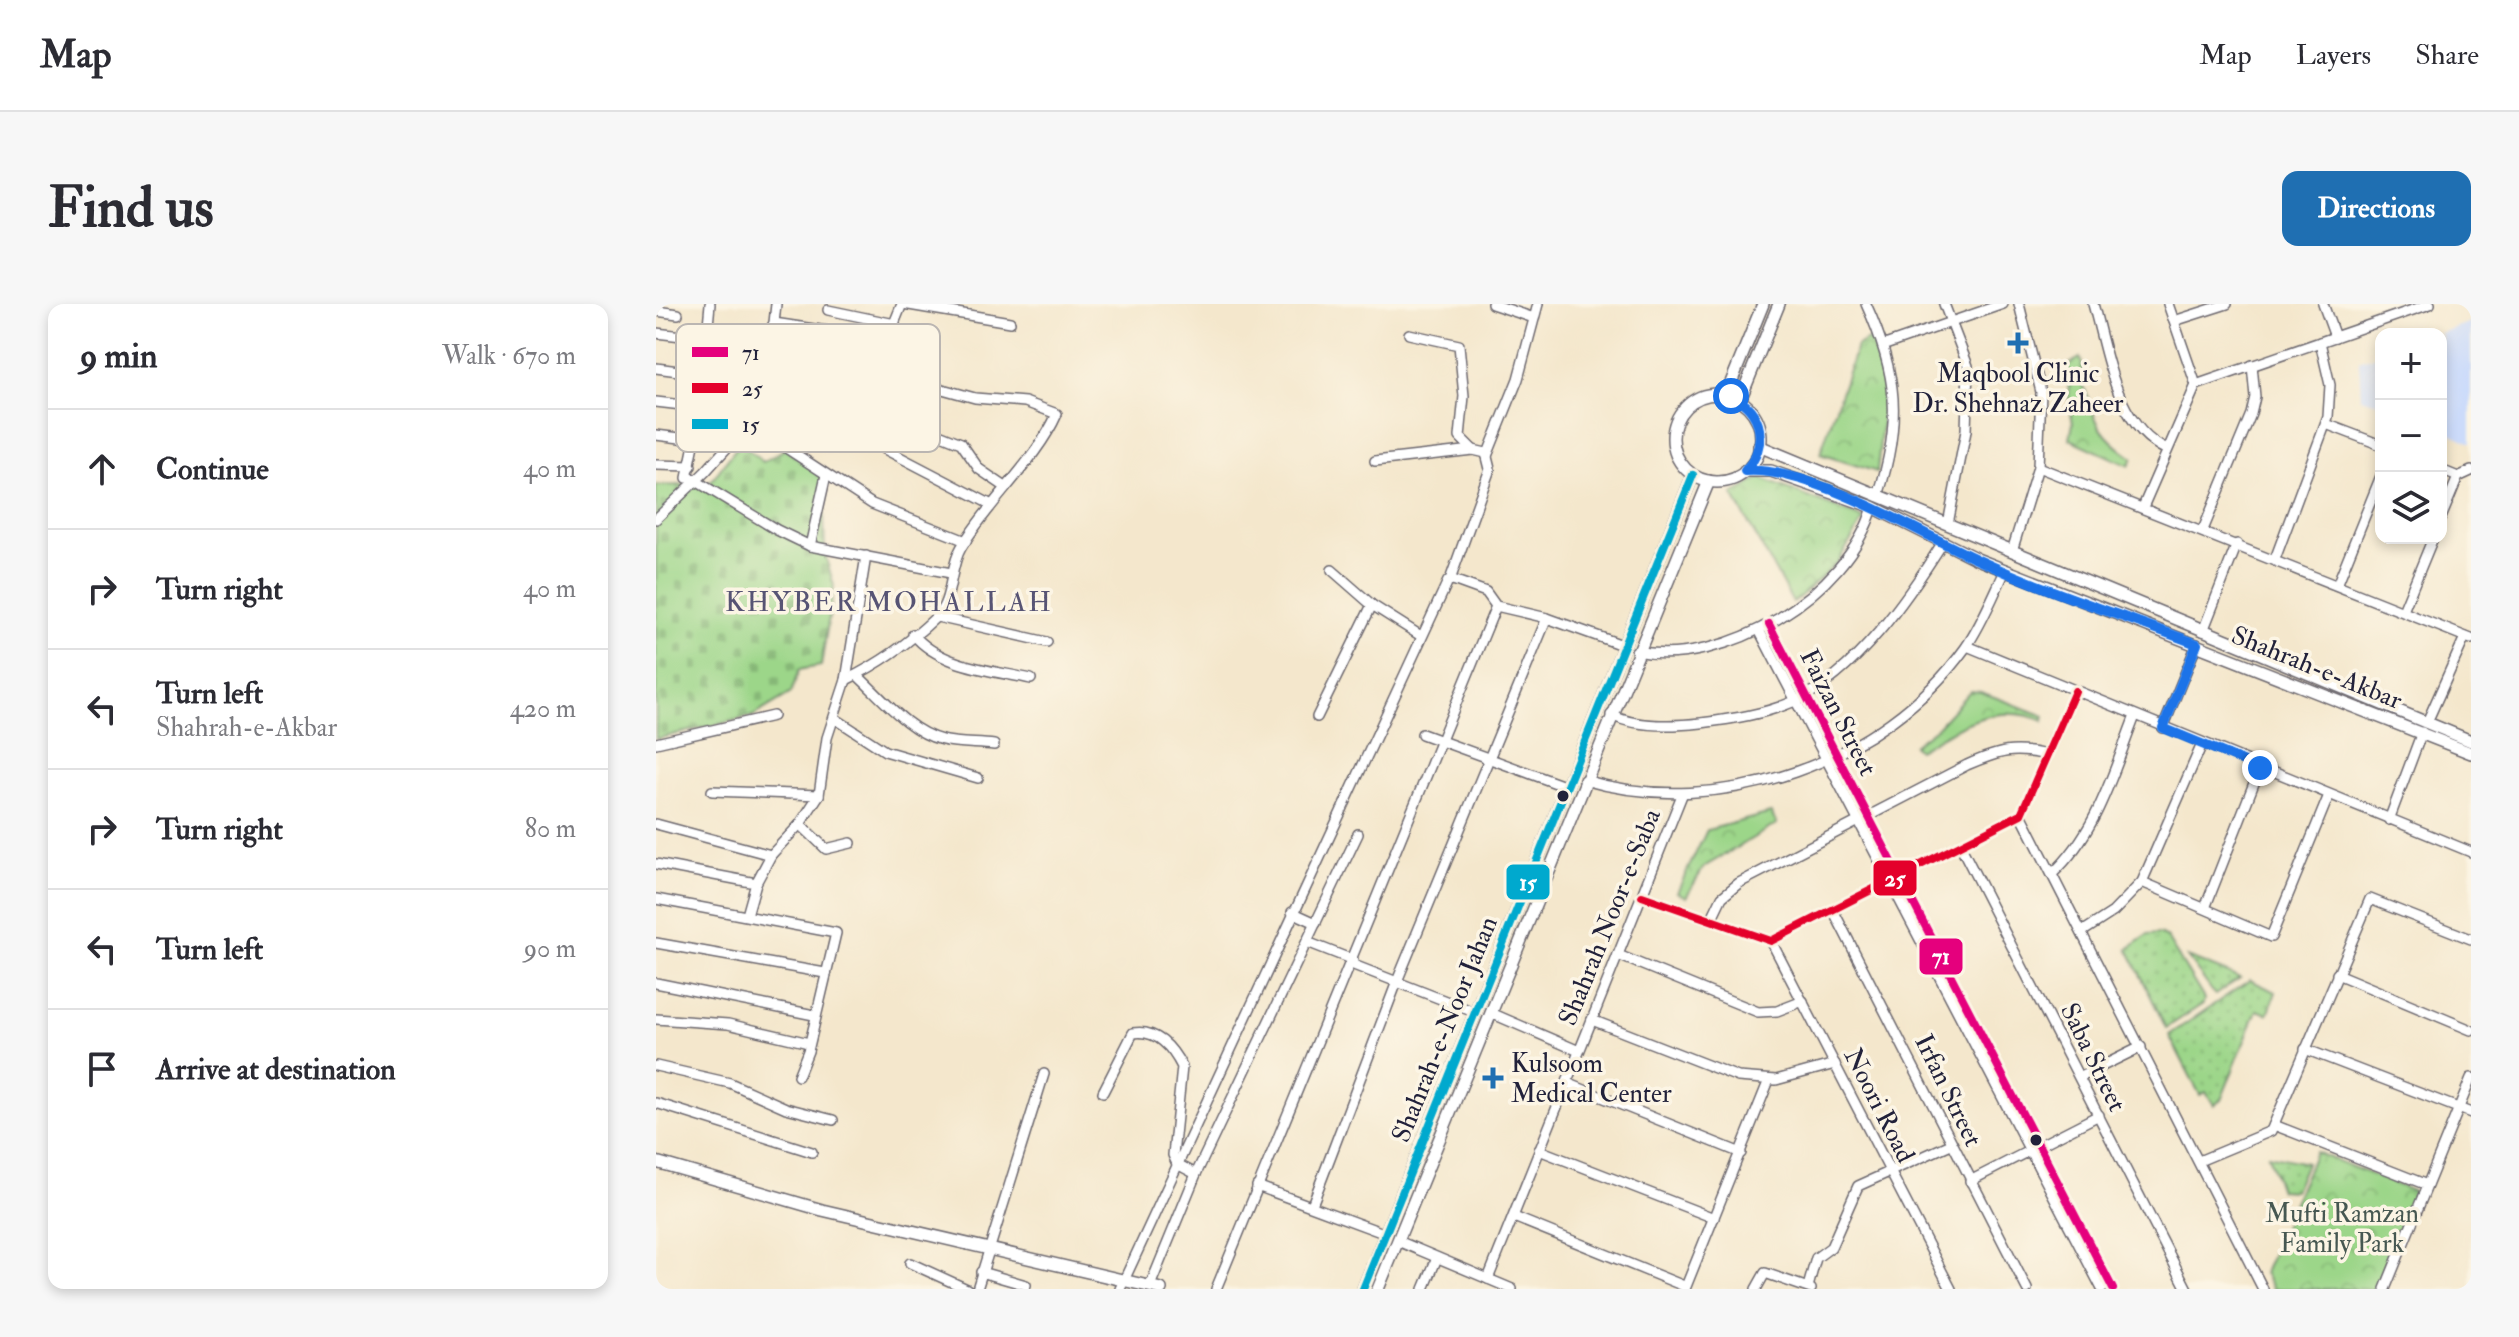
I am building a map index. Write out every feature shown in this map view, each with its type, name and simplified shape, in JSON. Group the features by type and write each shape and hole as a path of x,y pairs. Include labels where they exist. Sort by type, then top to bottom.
{"main road":[{"path":"1726,395 1763,304"},
{"path":"1740,400 1779,304"},
{"path":"1726,395 1740,400 1758,422 1759,446 1745,471 1732,479 1709,481 1685,470 1674,448 1677,419 1683,409 1703,396 1726,395"},
{"name":"Shahrah-e-Akbar","path":"1759,446 1875,501 1943,542 2005,571 2424,727 2471,741"},
{"name":"Shahrah-e-Akbar","path":"1745,471 1771,471 1948,524 2424,727 2471,753"},
{"name":"Shahrah-e-Noor Jahan","path":"1378,1289 1611,715 1630,648 1693,475"},
{"name":"Shahrah-e-Noor Jahan","path":"1363,1289 1567,787 1709,481"},
{"path":"1556,813 1570,818"},
{"path":"1426,1132 1440,1137"},
{"path":"656,1162 822,1210 988,1247 1123,1284 1150,1287"}],"street":[{"path":"708,324 710,304"},
{"path":"776,304 774,323 781,324"},
{"path":"828,310 895,324 902,304 1010,322"},
{"path":"1492,304 1534,318"},
{"path":"1487,456 1518,379 1538,304"},
{"path":"1450,580 1486,592 1496,606 1547,618 1658,655 1742,640 1769,624 1816,590 1847,558 1875,501 1894,427 1895,391 1885,345 1866,304"},
{"path":"1944,304 1968,366 1966,431 1948,524"},
{"path":"1885,345 2003,304"},
{"path":"2012,551 2038,467 2041,392 2019,304"},
{"path":"2093,304 2128,413 2153,444 2167,450"},
{"path":"2143,507 2196,385 2168,304"},
{"path":"2174,321 2227,304"},
{"path":"2323,304 2335,337"},
{"path":"2196,385 2430,304"},
{"path":"656,311 678,314"},
{"path":"656,333 676,335"},
{"path":"1409,334 1459,345 1464,396 1460,437 1473,450"},
{"path":"2275,559 2326,424 2330,385 2320,342"},
{"path":"2203,530 2251,414 2255,397 2252,365"},
{"path":"656,368 676,372"},
{"path":"846,680 884,660 937,617 951,573 966,541 990,504 1044,440 1057,414 1025,402 975,398 940,388"},
{"path":"656,402 676,404"},
{"path":"2326,424 2375,443"},
{"path":"940,433 961,443 979,469 1004,486"},
{"path":"656,435 676,438"},
{"path":"1123,1284 1292,912 1450,580 1490,469 1483,451 1473,450 1375,461"},
{"path":"656,519 681,493 691,474 694,452"},
{"path":"691,474 716,452"},
{"path":"792,452 872,504 966,541"},
{"path":"890,452 990,504"},
{"path":"656,465 691,474 777,530 810,546 951,573"},
{"path":"2038,467 2203,530 2468,638 2424,727 2389,820"},
{"path":"2447,504 2458,477 2471,471"},
{"path":"2446,472 2458,477"},
{"path":"810,546 826,475"},
{"path":"2337,585 2375,491"},
{"path":"1611,715 1620,720 1680,725 1744,717 1801,697 1844,667 1904,605 1943,542"},
{"path":"2203,631 2237,544"},
{"path":"2403,611 2431,544"},
{"path":"747,915 756,883 771,855 800,824 819,795 827,738 836,719 846,680 866,556"},
{"path":"1332,570 1372,605 1421,636"},
{"path":"1584,780 1682,795 1744,787 1832,756 1889,722 1922,695 1967,646 2005,571"},
{"path":"1317,717 1372,605"},
{"path":"1216,1289 1496,606"},
{"path":"937,617 1047,642"},
{"path":"1312,1205 1398,979 1547,618"},
{"name":"Faizan Street","path":"1769,624 1801,697 2034,1148 2102,1289"},
{"name":"Faizan Street","path":"1759,630 1801,697"},
{"path":"913,634 928,650 954,661 1031,679"},
{"path":"2163,728 2197,644"},
{"path":"1967,646 2471,852"},
{"path":"857,675 909,724 932,737 994,745"},
{"path":"1642,896 1771,941 2021,814 2075,691"},
{"path":"656,743 773,716"},
{"path":"2052,874 2071,857 2092,823 2135,716"},
{"path":"836,719 885,751 978,778"},
{"path":"1422,734 1567,787"},
{"path":"2082,932 2113,912 2142,882 2202,744"},
{"path":"1711,920 1722,897 1739,883 1994,753 2020,749 2047,755"},
{"path":"2205,908 2260,768"},
{"path":"712,791 819,795"},
{"name":"Shahrah Noor-e-Saba","path":"1488,1279 1682,795"},
{"path":"2142,882 2271,937 2329,795"},
{"path":"2021,814 2263,1289"},
{"path":"656,824 771,855"},
{"path":"800,824 826,849 851,843"},
{"path":"1150,1287 1196,1174 1358,834"},
{"name":"Saba Street","path":"1960,845 2187,1289"},
{"path":"656,864 756,883"},
{"path":"656,899 836,933 798,1076"},
{"path":"2199,1161 2271,1131 2370,899 2471,939"},
{"name":"Irfan Street","path":"1833,910 2027,1289"},
{"path":"1292,912 1316,923"},
{"name":"Noori Road","path":"1771,941 1947,1288"},
{"path":"1307,942 1474,1012"},
{"path":"656,943 825,973"},
{"path":"1618,955 1758,1012 1777,1011 1803,1001"},
{"path":"2337,974 2471,1030"},
{"path":"656,983 814,1015"},
{"path":"1491,1013 1579,1051"},
{"path":"656,1019 728,1024 809,1043"},
{"path":"1592,1020 1738,1077 1769,1080 1801,1076 1835,1064"},
{"path":"1103,1092 1133,1033 1148,1032 1168,1046 1182,1067 1172,1149 1177,1164 1196,1174"},
{"path":"2080,1077 2141,1047"},
{"path":"2305,1049 2471,1113"},
{"path":"656,1066 730,1083 786,1108 833,1120"},
{"path":"977,1289 1044,1074"},
{"path":"2385,1289 2471,1078"},
{"path":"1514,1217 1684,1288 1769,1080"},
{"path":"1567,1083 1741,1153"},
{"path":"656,1103 812,1152"},
{"path":"1970,1181 2099,1115"},
{"path":"2274,1125 2427,1185"},
{"path":"1756,1289 1765,1273 1810,1288 1816,1258 1831,1247 1854,1192 1889,1172 1951,1144"},
{"name":"Faizan Street","path":"2034,1148 2113,1289"},
{"path":"1539,1150 1714,1218"},
{"path":"1257,1186 1386,1234"},
{"path":"1398,1241 1512,1289"},
{"path":"1425,1289 1437,1258"},
{"path":"910,1263 967,1289"},
{"path":"981,1272 1026,1285"}],"shaded area":[{"path":"2471,322 2471,443 2447,431 2447,330"},
{"path":"2375,355 2375,402 2361,398 2359,361"}],"green space":[{"path":"1872,338 1885,394 1877,472 1820,454 1857,346"},
{"path":"2080,358 2083,368 2080,375 2093,413 2110,440 2133,458 2129,466 2070,439 2073,423 2068,365"},
{"path":"733,452 751,452 763,462 780,452 789,452 823,478 825,554 834,586 821,666 799,670 791,693 753,716 656,739 656,486 709,484"},
{"path":"1760,478 1864,519 1837,563 1793,603 1733,495"},
{"path":"1970,691 1981,692 2045,716 2044,721 2010,714 1994,715 1963,725 1918,750 1913,745 1937,727"},
{"path":"1771,813 1777,824 1704,867 1686,897 1677,892 1707,830"},
{"path":"2159,934 2167,938 2204,999 2203,1004 2166,1028 2128,949 2148,935"},
{"path":"2187,957 2240,978 2215,995"},
{"path":"2250,980 2276,992 2268,1014 2257,1010 2221,1100 2214,1105 2206,1092 2200,1095 2169,1035"},
{"name":"Mufti Ramzan Family Park","path":"2315,1152 2415,1192 2375,1289 2273,1289 2264,1273"},
{"path":"2268,1155 2306,1163 2294,1191 2280,1190"}],"transit line":[{"name":"15","path":"1363,1289 1693,475"},
{"name":"71","path":"1769,624 2113,1289"},
{"name":"25","path":"1642,896 1771,941 2021,814 2075,691"}],"place":[{"name":"Maqbool Clinic Dr. Shehnaz Zaheer","path":"2018,343"},
{"name":"Kulsoom Medical Center","path":"1493,1078"}],"district":[{"name":"KHYBER MOHALLAH","path":"889,601"}],"route":[{"path":"1731,396 1748,406 1761,432 1758,453 1745,471 1771,471 1873,507 1977,559 2197,644 2163,728 2260,768"}]}
